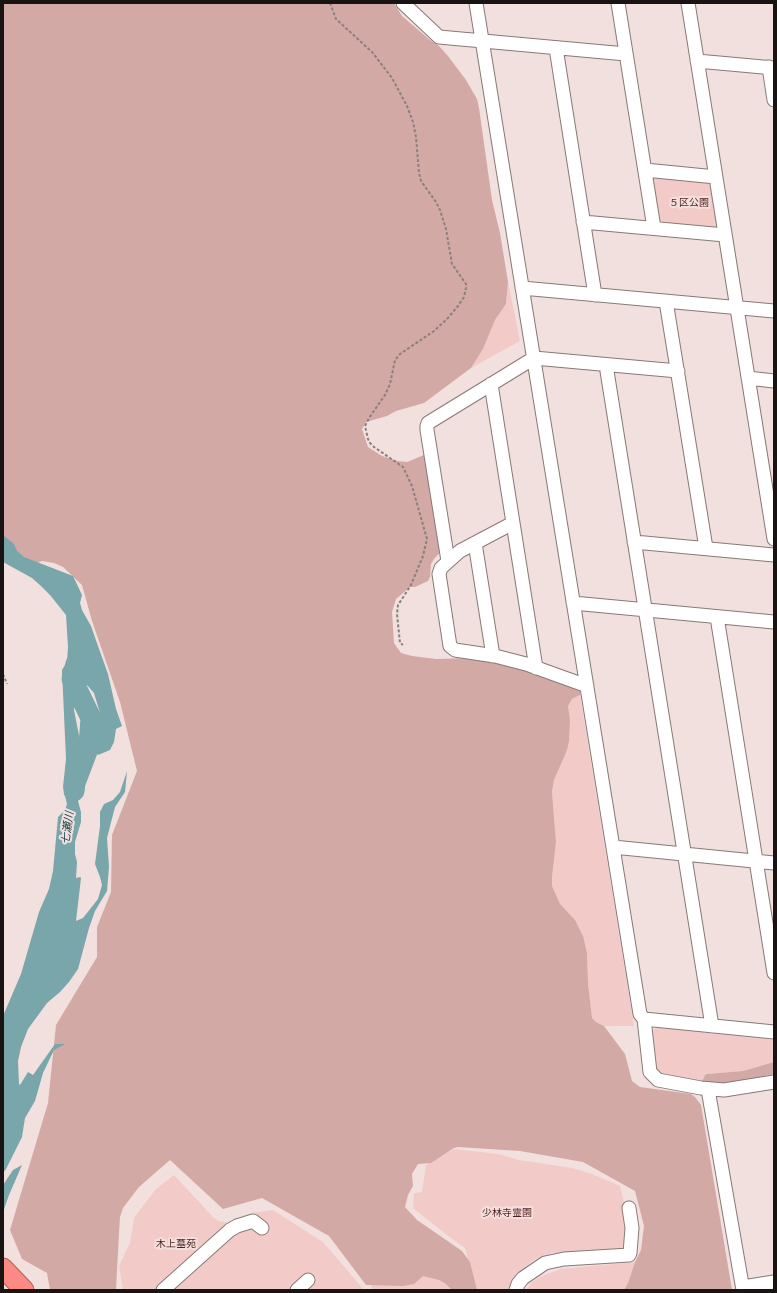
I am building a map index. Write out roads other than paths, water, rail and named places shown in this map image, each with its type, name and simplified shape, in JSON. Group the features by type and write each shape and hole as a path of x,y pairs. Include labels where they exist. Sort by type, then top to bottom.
{"highway":[{"path":"3,1268 24,1290"}],"street":[{"path":"403,3 439,37 626,54"},
{"path":"476,3 640,1014 644,1019 650,1072 662,1082 708,1089 729,1090 774,1082"},
{"path":"618,3 654,228"},
{"path":"688,3 774,539"},
{"path":"556,48 595,295"},
{"path":"697,61 772,67 774,100"},
{"path":"645,170 716,177"},
{"path":"583,222 725,235"},
{"path":"522,288 774,311"},
{"path":"666,301 706,548"},
{"path":"448,561 427,426 428,422 534,358 678,371"},
{"path":"606,365 712,1026"},
{"path":"748,378 774,381"},
{"path":"491,384 536,668"},
{"path":"513,523 460,551 441,568 440,574 450,646 456,650 492,656 536,668 587,686"},
{"path":"475,542 492,656"},
{"path":"634,542 774,555"},
{"path":"573,603 774,622"},
{"path":"717,616 774,973"},
{"path":"613,847 774,863"},
{"path":"644,1019 774,1032"},
{"path":"708,1089 743,1289 774,1282"},
{"path":"516,1290 518,1284 523,1278 545,1263 564,1259 629,1255 632,1228 629,1208"},
{"path":"163,1290 230,1230 253,1221 262,1228"},
{"path":"297,1290 308,1280"}],"water":[{"path":"3,535 14,544 17,551 24,557 73,576 82,595 80,603 82,610 91,626 108,674 116,709 122,726 116,729 114,742 110,750 98,755 94,750 100,737 100,713 94,693 87,685 76,693 74,710 82,751 83,774 78,801 81,812 81,822 75,842 77,862 76,878 81,878 76,921 83,918 98,899 102,885 95,864 100,826 100,812 104,804 113,800 120,792 127,771 125,792 115,807 107,838 109,867 107,891 95,911 78,969 60,992 47,1003 28,1029 21,1047 18,1061 19,1084 20,1085 28,1072 33,1075 55,1044 65,1044 54,1050 43,1073 35,1101 25,1118 22,1137 3,1173 3,1016 21,974 39,912 49,889 53,871 58,817 65,810 67,804 63,787 66,759 62,670 67,662 68,647 66,615 50,595 32,578 3,562"},
{"path":"22,1165 3,1212 3,1185 13,1170"}],"waterway":[{"name":"七瀬川","path":"74,791 75,783 89,746 91,718 72,679 76,664"}],"park label":[{"name":"５区公園","path":"689,203"},
{"name":"少林寺霊園","path":"507,1213"},
{"name":"木上墓苑","path":"176,1244"}]}
